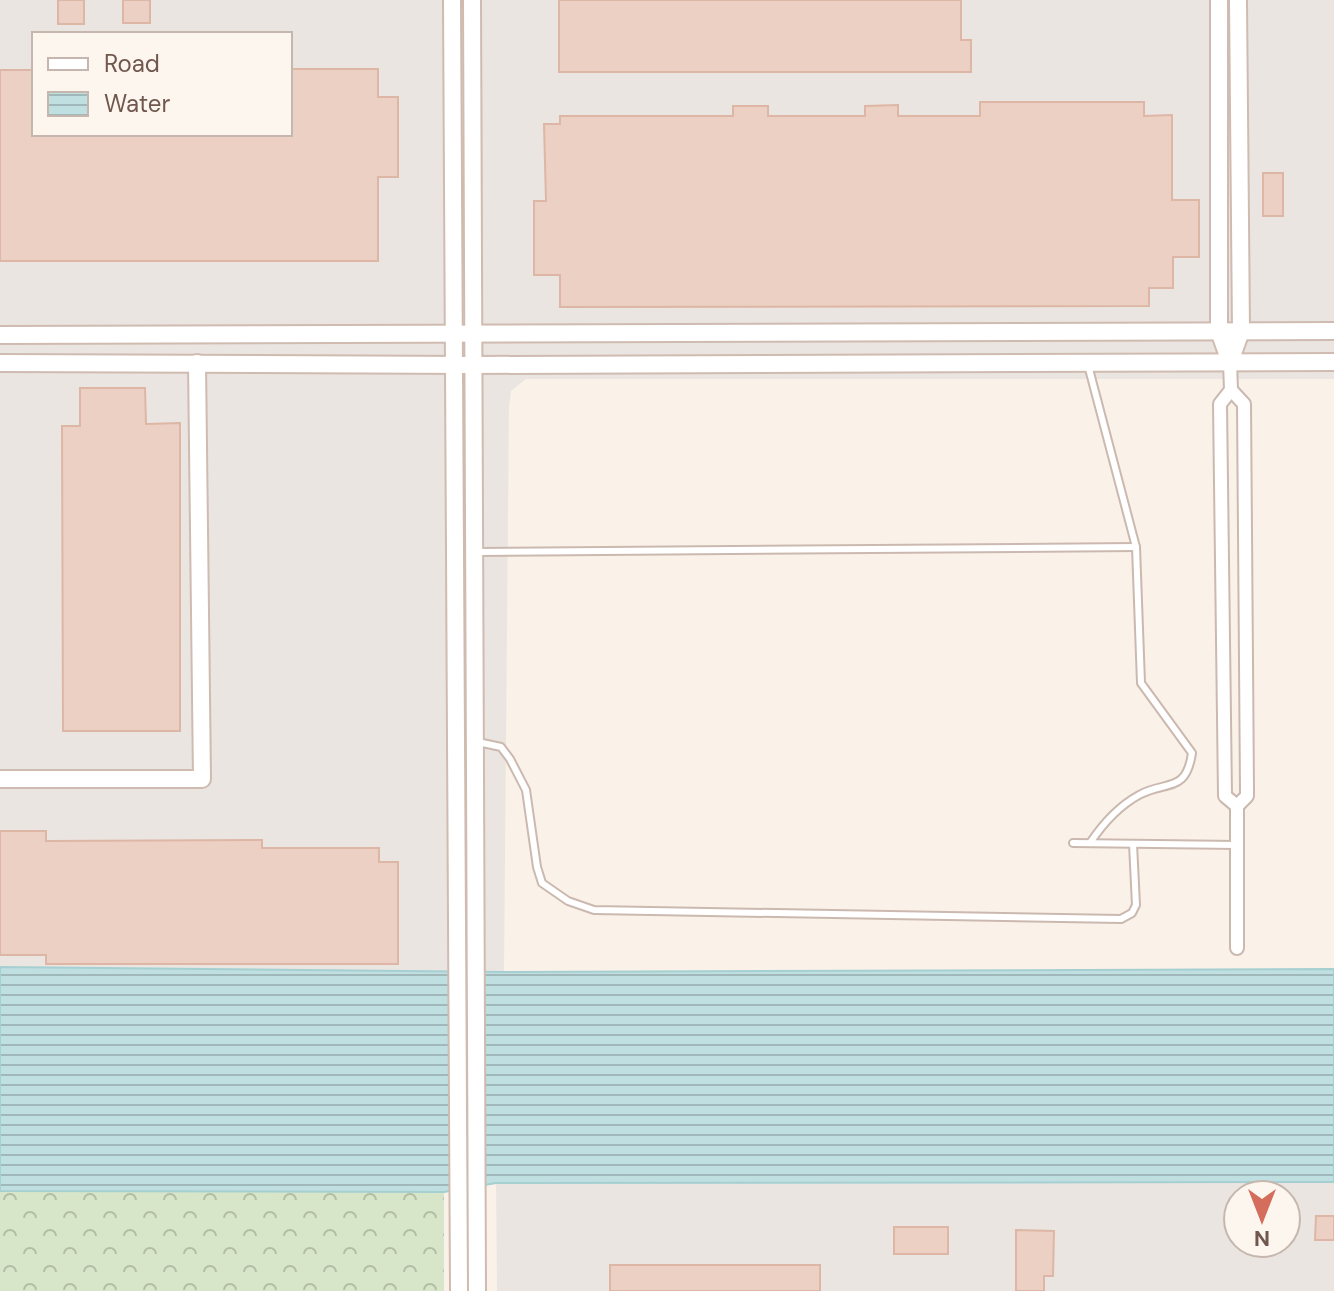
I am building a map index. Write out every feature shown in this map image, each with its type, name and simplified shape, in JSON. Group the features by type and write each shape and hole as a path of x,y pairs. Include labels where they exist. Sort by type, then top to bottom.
{"street":[{"path":"452,0 459,1291"},
{"path":"472,0 477,1291"},
{"path":"1219,0 1219,331 1230,362 1231,390 1220,404 1225,796 1237,806"},
{"path":"1230,362 1241,331 1238,0"},
{"path":"0,335 1334,331"},
{"path":"0,363 1334,362"},
{"path":"0,779 202,779 197,363"},
{"path":"1231,390 1244,404 1247,796 1237,806 1237,948"}],"lane":[{"path":"1087,362 1136,547 1141,683 1192,753 1185,778 1140,794 1101,826 1090,843"},
{"path":"474,552 1136,547"},
{"path":"474,742 501,747 526,790 542,883 568,901 594,910 1121,919 1132,913 1136,905 1133,844"},
{"path":"1073,843 1237,845"}],"shaded area":[{"path":"0,0 1334,0 1334,379 526,379 511,391 504,972 0,967"},
{"path":"1222,1182 1222,1259 1302,1259 1302,1182 1334,1182 1334,1291 497,1291 496,1183"}],"green space":[{"path":"0,1191 444,1192 444,1291 0,1291"}],"water":[{"path":"0,967 504,972 1334,969 1334,1182 1222,1179 1222,1182 496,1183 444,1192 0,1191"}],"building":[{"path":"58,0 84,0 84,24 58,24"},
{"path":"123,0 150,0 150,23 123,23"},
{"path":"559,0 961,0 961,40 971,40 971,72 559,72"},
{"path":"292,69 378,69 378,97 398,97 398,177 378,177 378,261 0,261 0,70 32,70 32,136 292,136"},
{"path":"980,102 1144,102 1144,116 1172,115 1172,200 1199,200 1199,257 1173,257 1173,288 1149,288 1149,306 560,307 560,275 534,275 534,201 546,201 544,124 560,124 560,116 733,116 733,106 768,106 768,116 865,116 865,106 898,105 898,116 980,116"},
{"path":"1263,173 1283,173 1283,216 1263,216"},
{"path":"80,388 145,388 146,424 180,423 180,731 63,731 62,426 80,426"},
{"path":"0,831 46,831 46,841 262,840 262,848 379,848 379,862 398,862 398,964 46,964 46,955 0,955"},
{"path":"1316,1216 1334,1216 1334,1240 1315,1240"},
{"path":"894,1227 948,1227 948,1254 894,1254"},
{"path":"1016,1230 1054,1231 1053,1276 1044,1276 1044,1291 1016,1291"},
{"path":"610,1265 820,1265 820,1291 610,1291"}]}
